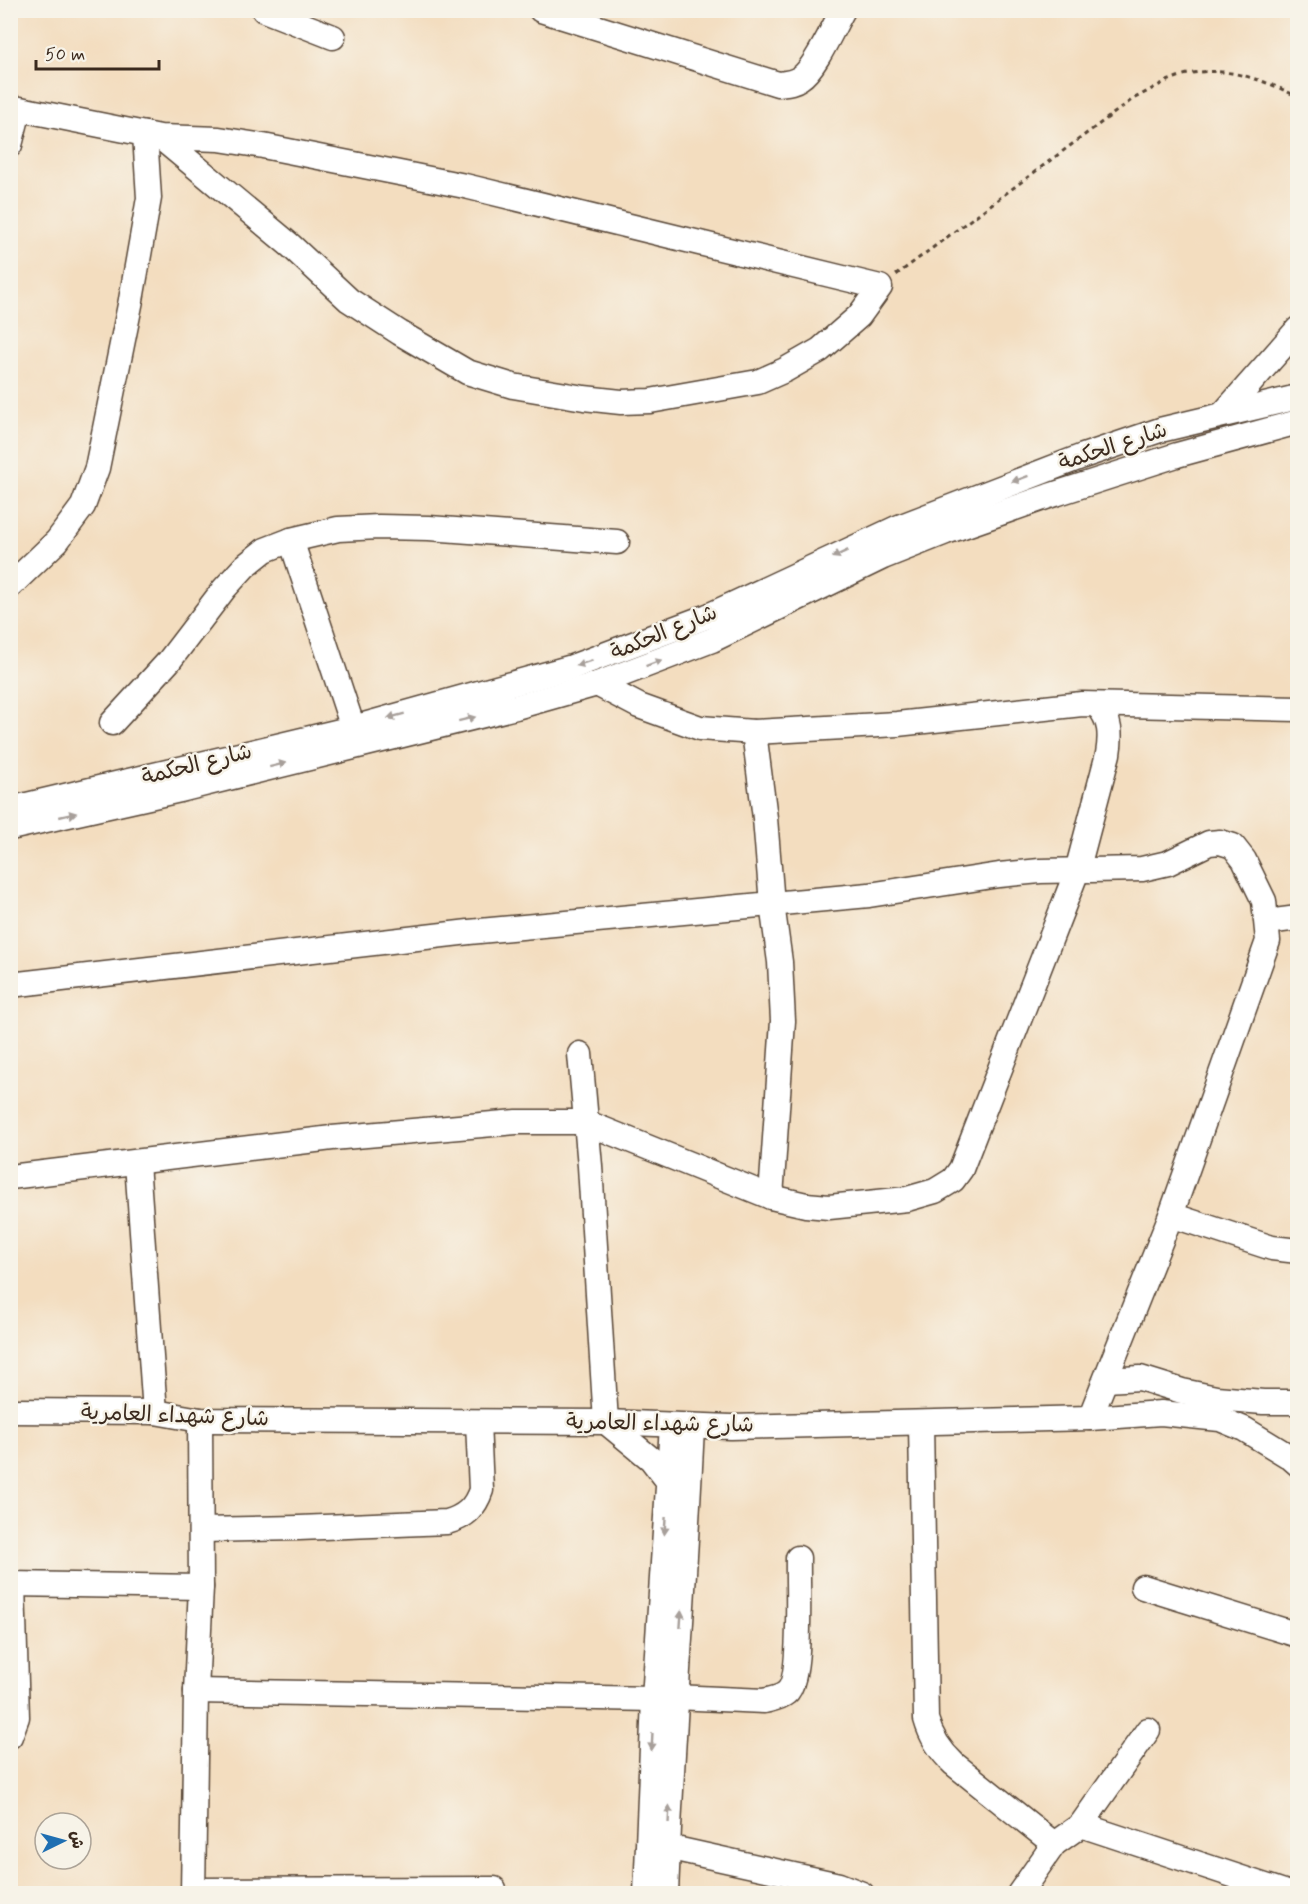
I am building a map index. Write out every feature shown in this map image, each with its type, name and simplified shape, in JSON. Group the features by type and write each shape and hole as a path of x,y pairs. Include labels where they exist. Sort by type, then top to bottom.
{"street":[{"path":"264,10 333,37"},
{"path":"541,10 778,84 792,82 806,72 843,10"},
{"path":"10,145 15,108 152,135 219,139 465,186 880,287 859,316 820,350 758,382 650,401 621,402 513,386 467,372 349,300 291,246 152,135"},
{"path":"10,586 57,541 83,506 97,468 149,198 152,135"},
{"path":"1223,414 1298,329"},
{"name":"شارع الحكمة","path":"10,809 353,728 572,667 708,616 899,526 1083,456 1160,430 1298,397"},
{"name":"شارع الحكمة","path":"10,828 191,787 516,707 597,684 712,640 883,557 946,532 1177,455 1298,422"},
{"path":"112,723 169,661 224,589 245,566 266,550 291,540 338,529 379,526 617,542"},
{"path":"291,540 353,728"},
{"path":"597,684 639,706 700,728 754,732 897,724 1082,704 1298,709"},
{"path":"10,1177 378,1134 516,1122 585,1122 771,1197 806,1205 839,1206 907,1199 935,1191 953,1180 961,1169 1077,871 1110,740 1107,717 1098,706"},
{"path":"754,732 780,962 783,1021 771,1197"},
{"path":"10,985 469,932 869,895 999,874 1142,869 1179,859 1209,843 1227,843 1233,846 1244,860 1263,901 1268,941 1171,1215 1090,1418"},
{"path":"1267,922 1298,918"},
{"path":"580,1054 590,1166 606,1422 651,1459 668,1481"},
{"path":"137,1163 155,1412"},
{"path":"1171,1215 1272,1248 1298,1251"},
{"path":"1106,1380 1140,1378 1215,1398 1298,1402"},
{"name":"شارع شهداء العامرية","path":"10,1411 155,1412 200,1420 606,1422 682,1426 921,1423 1090,1418 1161,1413 1220,1419 1244,1429 1298,1464"},
{"path":"200,1420 202,1530 196,1691 193,1892 494,1889"},
{"path":"202,1530 424,1523 460,1519 471,1510 481,1490 478,1422"},
{"path":"921,1423 926,1719 930,1733 944,1755 954,1764 1054,1844"},
{"path":"646,1893 658,1845 665,1698 668,1481 682,1426"},
{"path":"665,1698 685,1567 682,1426"},
{"path":"196,1691 764,1701 788,1693 794,1681 797,1659 798,1558"},
{"path":"10,1736 17,1717 12,1584 201,1587"},
{"path":"1143,1587 1298,1635"},
{"path":"1019,1893 1054,1844 1081,1825 1148,1730"},
{"path":"1081,1825 1291,1893 1298,1880"},
{"path":"658,1845 666,1893"},
{"path":"658,1845 862,1893"}],"path":[{"path":"880,287 1133,99 1177,77 1217,70 1273,84 1298,97"}]}
